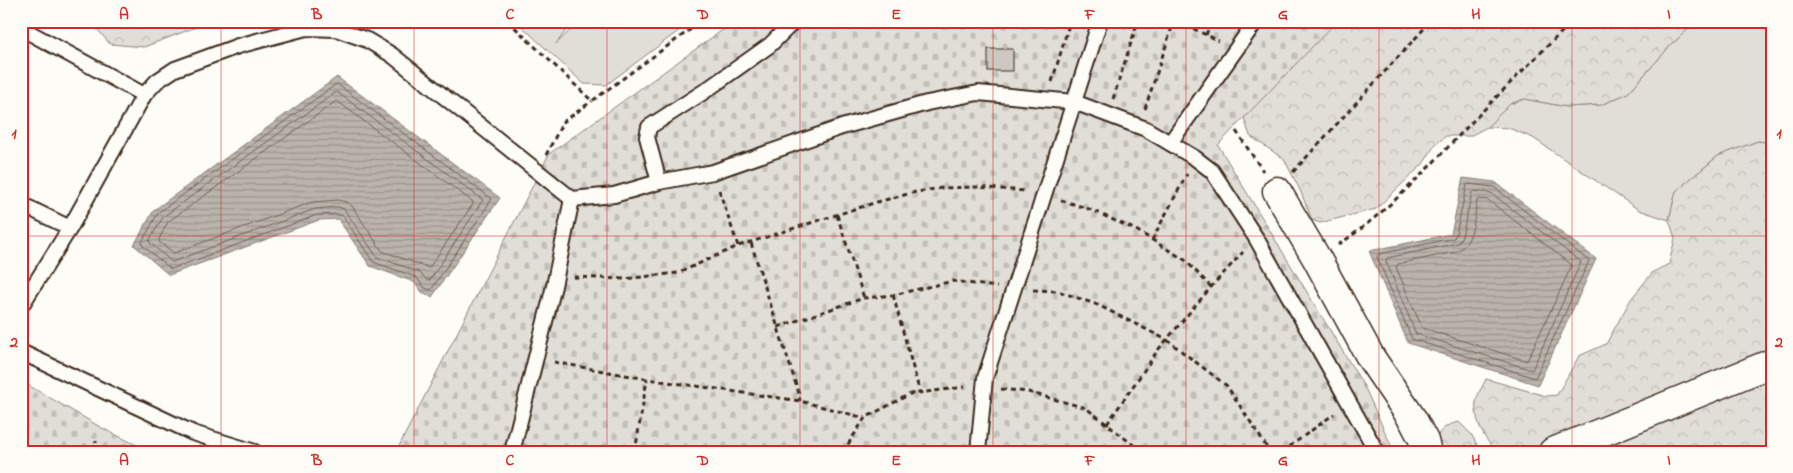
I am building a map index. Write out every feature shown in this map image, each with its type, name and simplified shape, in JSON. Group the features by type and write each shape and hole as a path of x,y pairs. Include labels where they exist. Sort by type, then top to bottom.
{"street":[{"path":"1277,191 1317,259 1371,358 1413,420 1424,441 1427,452"},
{"path":"1552,452 1772,363"}],"lane":[{"path":"658,182 646,137 649,127 705,91 770,45 794,21"},
{"path":"978,452 985,378 1100,21"},
{"path":"1170,143 1256,21"},
{"path":"21,28 144,95"},
{"path":"22,303 70,228 144,95 157,81 175,69 238,46 306,28 336,29 367,40 392,55 572,199 614,195 658,182 713,172 842,128 927,103 978,93 1047,99 1074,102 1139,126 1196,158 1212,171 1256,238 1377,452"},
{"path":"512,452 556,276 572,199"},
{"path":"21,204 70,228"},
{"path":"21,352 193,433 255,452"}],"path":[{"path":"218,21 221,28"},
{"path":"508,21 592,101"},
{"path":"546,155 563,122 702,21"},
{"path":"1047,99 1070,21"},
{"path":"1108,114 1138,21"},
{"path":"1139,126 1175,21 1237,49"},
{"path":"1206,35 1211,21"},
{"path":"1236,131 1277,191 1342,117 1431,21"},
{"path":"1317,259 1354,235 1427,169 1573,21"},
{"path":"1152,240 1196,158"},
{"path":"713,172 738,246"},
{"path":"556,276 624,279 678,273 738,246 877,202 916,192 942,188 976,187 1012,189 1043,194 1089,209 1136,230 1185,260 1210,287"},
{"path":"837,215 864,298"},
{"path":"1107,424 1158,350 1210,287 1256,238"},
{"path":"752,243 800,401"},
{"path":"778,327 864,298 893,295 953,281 1014,289 1058,291 1098,305 1167,340 1227,386 1270,452"},
{"path":"893,295 920,393"},
{"path":"536,358 647,379 800,401 865,418"},
{"path":"636,452 647,379"},
{"path":"1282,452 1349,402"},
{"path":"96,441 96,452"},
{"path":"1136,447 1140,452"}],"green space":[{"path":"90,21 212,21 144,47 110,44"},
{"path":"516,21 573,21 556,44 580,21 692,21 606,85 584,84"},
{"path":"735,21 1337,21 1218,145 1365,388 1394,452 396,452 549,154"},
{"path":"1284,21 1697,21 1671,45 1628,93 1601,105 1567,107 1524,99 1510,104 1487,127 1470,136 1446,136 1435,145 1423,164 1376,209 1320,223 1312,220 1300,190 1284,159 1250,136 1240,106"},
{"path":"1697,21 1772,21 1772,143 1758,141 1718,156 1676,191 1669,220 1639,210 1533,138 1509,128 1487,127 1510,104 1524,99 1567,107 1601,105 1628,93 1671,45"},
{"path":"1758,141 1772,143 1772,359 1536,452 1499,452 1494,448 1481,430 1476,408 1478,396 1486,379 1546,396 1557,395 1579,356 1606,344 1631,299 1653,272 1669,264 1675,238 1669,220 1676,191 1718,156"},
{"path":"1772,369 1772,452 1564,452"},
{"path":"21,381 102,428 151,452 21,452"},
{"path":"1459,422 1471,434 1481,452 1435,452 1437,436 1440,432 1453,423"}],"water":[{"path":"337,77 500,198 432,297 422,292 414,282 370,266 338,219 319,220 169,275 134,245 154,210"},
{"path":"1463,178 1495,182 1596,259 1538,385 1408,343 1369,251 1451,234"}],"building":[{"path":"988,49 1013,49 1013,71 988,71"}]}
